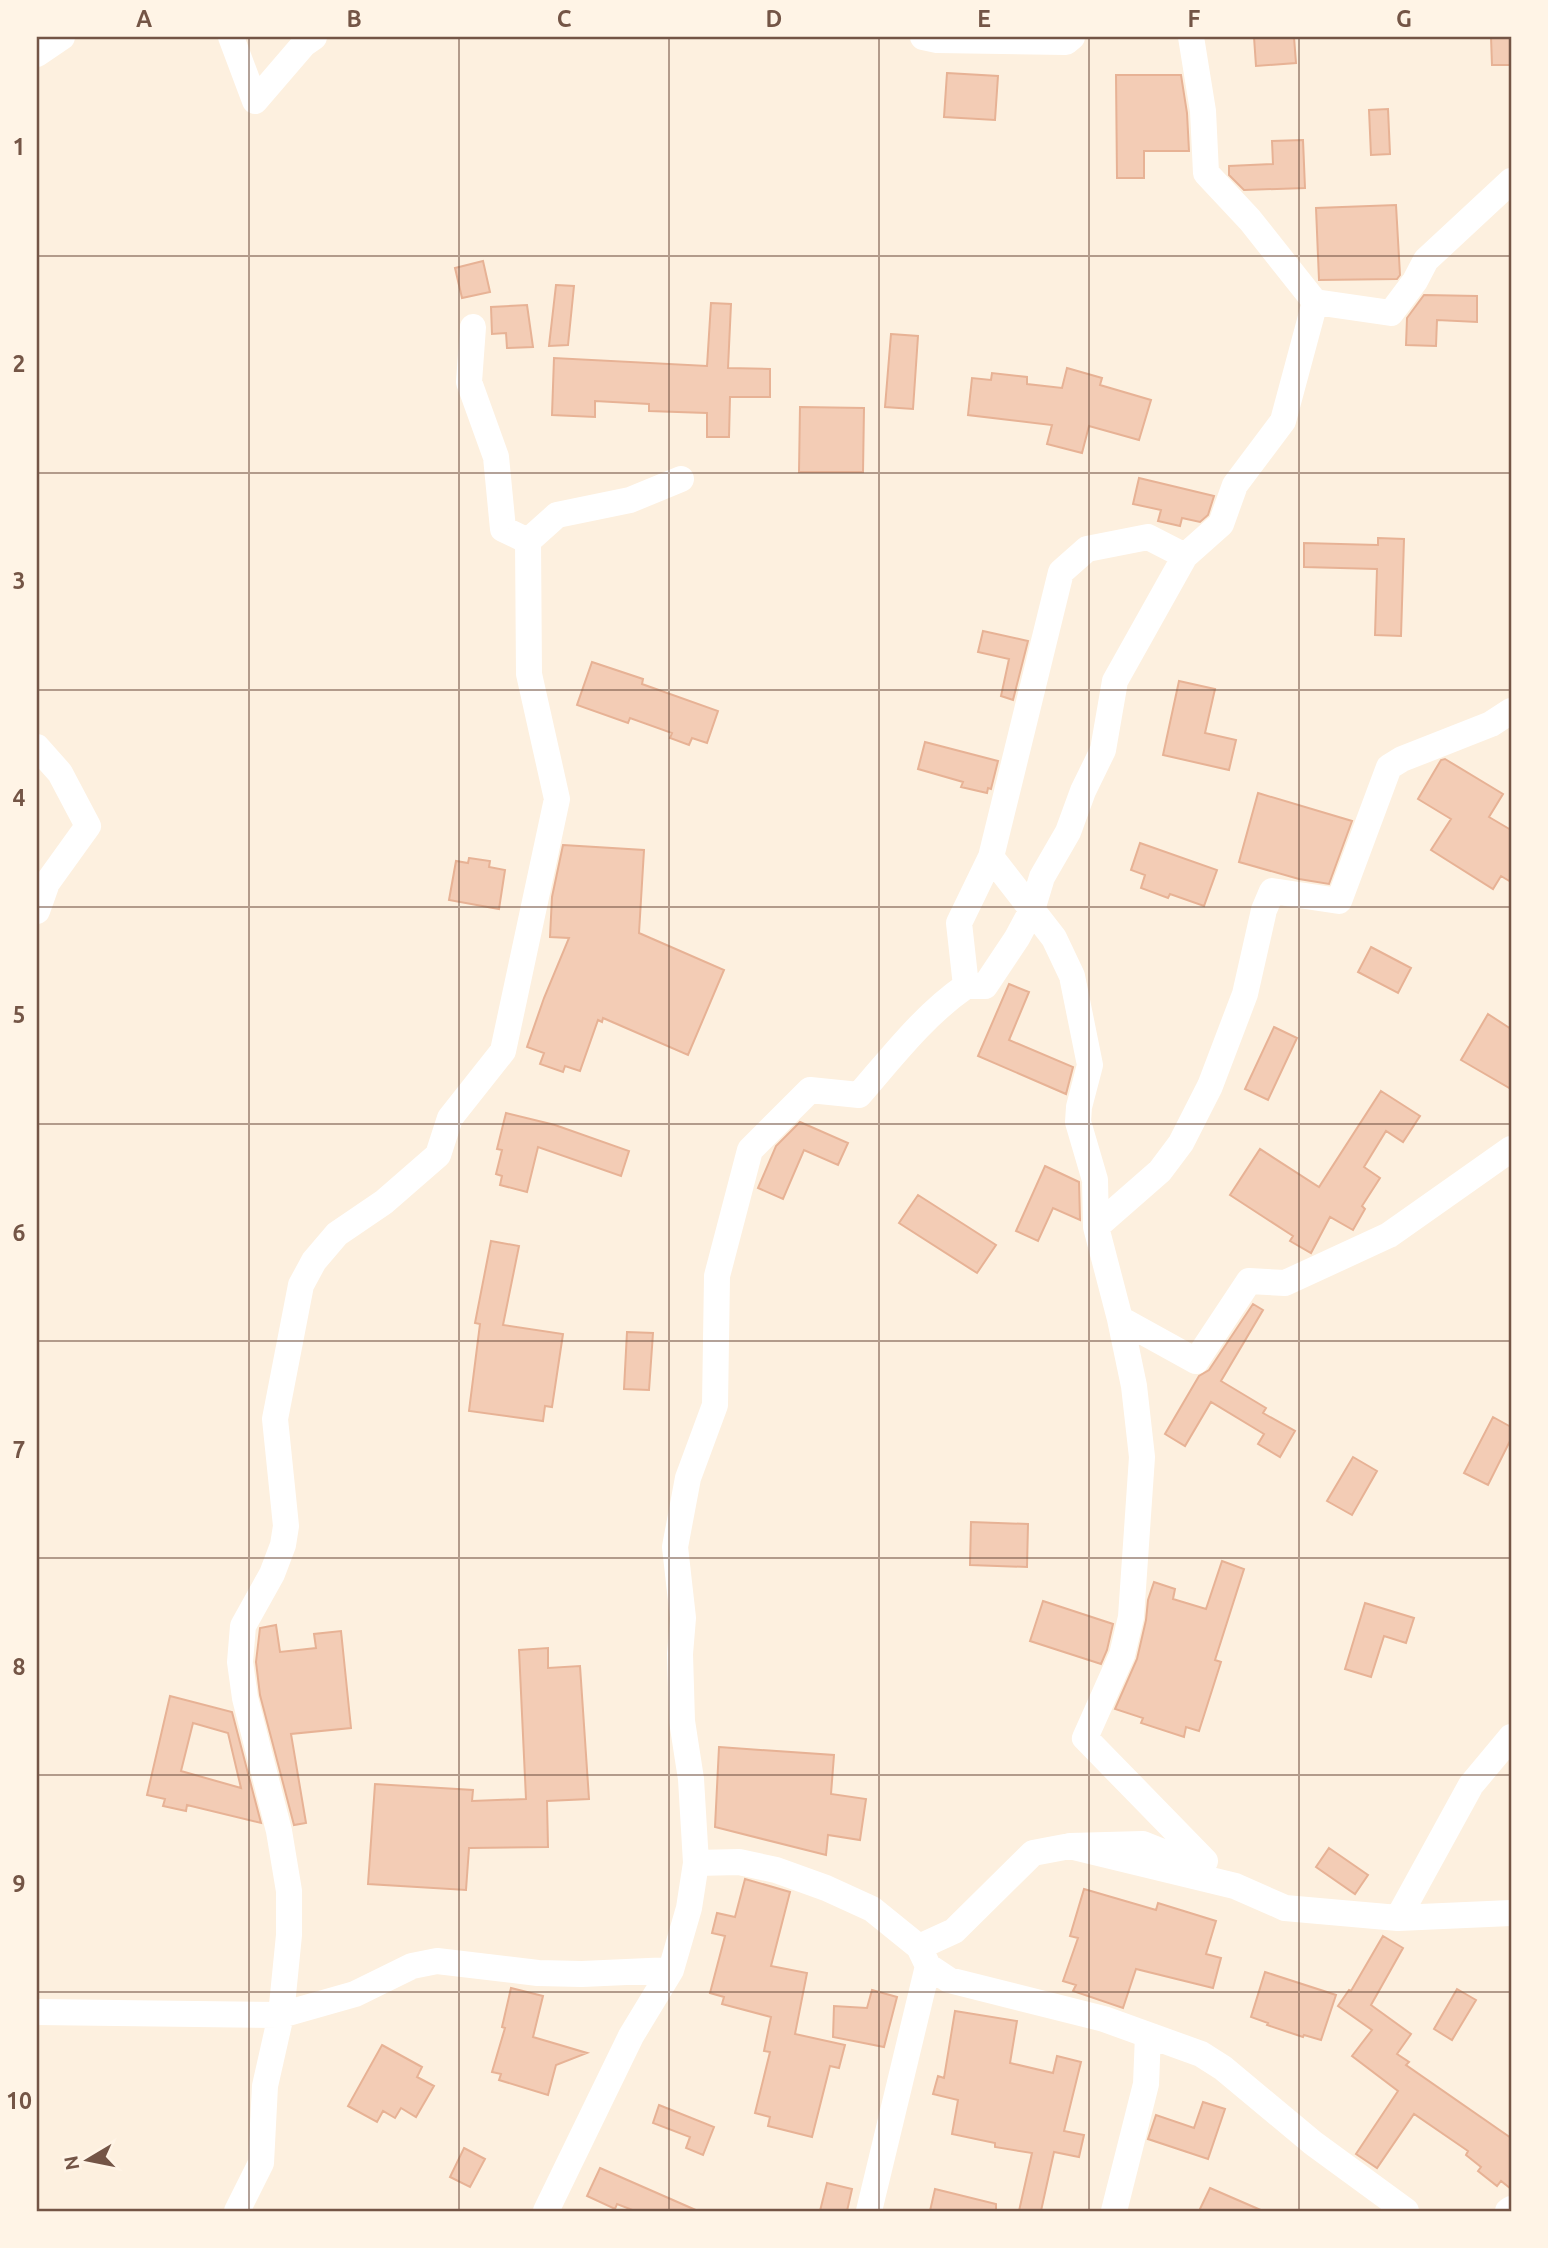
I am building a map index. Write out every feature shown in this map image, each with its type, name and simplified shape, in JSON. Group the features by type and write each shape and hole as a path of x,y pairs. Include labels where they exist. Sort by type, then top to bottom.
{"street":[{"path":"37,54 62,37"},
{"path":"231,37 255,101 304,44 314,37"},
{"path":"923,37 937,40 1066,42 1072,37"},
{"path":"1191,37 1203,111 1206,173 1250,220 1315,302 1391,313 1415,281 1426,260 1511,181"},
{"path":"545,2211 631,2036 671,1970 689,1908 696,1863 691,1779 681,1721 680,1654 683,1618 675,1547 688,1478 715,1405 717,1276 750,1150 810,1090 859,1095 948,998 966,986 985,986 1017,938 1032,910 1042,877 1068,832 1083,791 1103,750 1115,681 1185,556 1221,524 1235,485 1283,421 1315,302"},
{"path":"473,327 469,382 496,457 503,529 527,541"},
{"path":"237,2211 261,2163 265,2087 281,2015 289,1935 289,1891 279,1831 245,1698 240,1662 243,1626 272,1573 283,1545 286,1526 275,1419 301,1285 314,1261 337,1234 384,1202 438,1154 450,1118 503,1051 557,799 529,674 527,541 557,515 630,500 681,479"},
{"path":"966,986 959,923 991,857 1060,572 1087,549 1148,537 1185,556"},
{"path":"1096,1227 1160,1171 1181,1143 1210,1086 1245,994 1264,910 1272,891 1339,901 1389,767 1402,759 1491,724 1511,711"},
{"path":"37,747 60,772 88,826 47,883 37,911"},
{"path":"869,2211 924,1956 954,1931 1033,1853 1070,1846 1143,1844 1173,1856 1205,1861 1085,1738 1122,1655 1131,1617 1142,1457 1134,1386 1096,1227 1095,1180 1078,1122 1079,1107 1090,1065 1072,976 1054,938 991,857"},
{"path":"1120,1319 1196,1361 1249,1281 1285,1283 1389,1235 1511,1150"},
{"path":"1398,1918 1471,1785 1511,1737"},
{"path":"1070,1846 1235,1886 1285,1908 1398,1918 1511,1913"},
{"path":"696,1863 739,1863 776,1870 826,1888 872,1909 950,1980 1104,2019 1201,2054 1223,2068 1313,2143 1406,2211"},
{"path":"37,2012 281,2015 355,1994 412,1966 437,1961 538,1973 671,1970"},
{"path":"1114,2211 1146,2084 1148,2035"}],"building":[{"path":"1254,37 1294,37 1296,63 1256,66"},
{"path":"1491,37 1511,37 1511,65 1492,65"},
{"path":"947,73 998,76 995,120 944,117"},
{"path":"1116,75 1181,75 1189,151 1144,151 1144,178 1117,178"},
{"path":"1388,109 1390,154 1371,155 1369,110"},
{"path":"1303,140 1305,188 1244,190 1229,175 1229,166 1273,164 1272,141"},
{"path":"1396,205 1400,275 1397,279 1319,280 1316,208"},
{"path":"483,261 490,292 462,298 455,268"},
{"path":"556,285 574,286 568,345 549,346"},
{"path":"1424,295 1477,296 1477,322 1437,320 1436,346 1406,345 1407,318"},
{"path":"711,303 731,304 728,368 770,369 770,397 730,397 729,437 707,437 707,413 649,411 649,404 595,401 595,417 552,415 554,358 707,366"},
{"path":"527,305 533,347 507,348 506,333 492,334 491,307"},
{"path":"891,334 918,336 913,409 885,407"},
{"path":"1067,368 1102,378 1100,385 1151,400 1139,440 1089,426 1082,453 1047,444 1052,425 968,415 972,378 991,380 992,373 1027,377 1027,384 1062,388"},
{"path":"800,407 864,408 863,472 799,472"},
{"path":"1139,478 1214,496 1208,515 1200,522 1182,518 1180,526 1158,521 1161,510 1133,504"},
{"path":"1378,538 1404,539 1401,636 1375,635 1377,569 1304,567 1304,543 1378,545"},
{"path":"983,631 1028,641 1013,700 1001,696 1009,659 978,652"},
{"path":"592,662 643,679 642,684 718,711 707,743 692,738 689,745 670,738 672,733 630,718 628,723 577,705"},
{"path":"1179,681 1215,689 1205,733 1236,740 1229,770 1163,755"},
{"path":"925,742 998,761 991,789 988,788 987,793 961,787 963,782 918,769"},
{"path":"1445,759 1503,794 1489,817 1511,830 1511,882 1501,876 1493,889 1431,850 1451,819 1418,799 1441,760"},
{"path":"1258,793 1352,821 1329,884 1299,879 1239,862"},
{"path":"1140,843 1217,870 1204,906 1170,894 1168,898 1141,888 1145,875 1131,870"},
{"path":"563,845 644,850 639,933 724,970 688,1055 603,1018 602,1022 598,1020 580,1071 565,1066 563,1072 540,1064 544,1053 527,1047 569,938 550,937 552,897"},
{"path":"469,858 490,861 489,867 505,870 499,909 449,900 456,861 468,863"},
{"path":"1371,947 1411,968 1398,993 1358,972"},
{"path":"1009,984 1029,992 1009,1040 1073,1067 1066,1094 978,1056"},
{"path":"1488,1014 1511,1029 1511,1089 1461,1060"},
{"path":"1274,1027 1297,1038 1268,1100 1245,1089"},
{"path":"1381,1091 1420,1116 1403,1142 1386,1131 1364,1167 1380,1178 1362,1206 1365,1209 1353,1230 1330,1217 1311,1253 1290,1241 1293,1236 1230,1195 1260,1149 1319,1187"},
{"path":"506,1113 555,1125 629,1151 621,1176 538,1147 527,1192 500,1185 502,1176 496,1174 502,1150 497,1149"},
{"path":"800,1122 848,1143 838,1165 804,1150 783,1199 758,1188 776,1146"},
{"path":"1045,1166 1079,1182 1080,1220 1053,1208 1038,1241 1016,1231"},
{"path":"918,1195 996,1245 977,1273 899,1223"},
{"path":"491,1241 519,1246 503,1325 563,1334 552,1407 545,1406 543,1421 469,1411 480,1324 475,1323"},
{"path":"1253,1304 1263,1310 1221,1381 1266,1408 1263,1413 1295,1431 1280,1457 1258,1444 1264,1434 1211,1402 1185,1446 1165,1434 1199,1376 1209,1370"},
{"path":"627,1332 653,1333 649,1390 624,1389"},
{"path":"1493,1417 1511,1427 1511,1439 1488,1485 1464,1473"},
{"path":"1353,1457 1377,1471 1352,1515 1327,1501"},
{"path":"971,1522 1028,1524 1027,1567 970,1565"},
{"path":"1222,1561 1244,1569 1215,1660 1221,1662 1199,1731 1186,1727 1184,1737 1141,1723 1143,1718 1115,1709 1137,1659 1154,1582 1175,1589 1173,1599 1206,1609"},
{"path":"1043,1601 1113,1624 1101,1664 1030,1641"},
{"path":"1365,1603 1414,1618 1406,1643 1384,1636 1371,1677 1345,1669"},
{"path":"276,1625 280,1652 316,1648 314,1634 341,1631 351,1728 291,1734 306,1823 294,1825 260,1695 256,1662 260,1628"},
{"path":"548,1648 548,1668 580,1666 589,1799 547,1801 548,1847 469,1848 466,1890 368,1884 375,1784 473,1790 472,1801 526,1799 519,1650"},
{"path":"170,1696 232,1712 261,1823 187,1805 186,1811 163,1806 165,1799 147,1795","holes":["193,1723 228,1733 241,1788 181,1771"]},
{"path":"719,1747 834,1755 831,1794 866,1799 860,1840 828,1835 826,1855 715,1827"},
{"path":"1329,1848 1368,1875 1355,1894 1316,1867"},
{"path":"745,1879 790,1892 771,1966 807,1973 795,2034 845,2045 839,2068 830,2066 812,2137 768,2126 770,2117 755,2113 770,2052 764,2051 771,2017 722,2004 724,1997 710,1993 725,1936 712,1933 717,1913 735,1917"},
{"path":"1084,1889 1156,1910 1158,1903 1216,1921 1206,1954 1221,1958 1213,1988 1136,1969 1123,2008 1073,1991 1076,1985 1063,1981 1078,1938 1070,1936"},
{"path":"1383,1936 1403,1948 1371,2005 1411,2034 1397,2054 1409,2062 1406,2065 1511,2138 1511,2189 1501,2181 1497,2186 1478,2171 1481,2167 1466,2155 1468,2151 1414,2114 1377,2168 1356,2154 1398,2091 1352,2056 1372,2030 1338,2006 1349,1990 1351,1991"},
{"path":"1265,1972 1336,1995 1321,2040 1304,2035 1303,2037 1251,2017"},
{"path":"511,1988 543,1996 533,2037 587,2053 556,2065 548,2095 499,2080 501,2074 492,2072 505,2028 502,2027"},
{"path":"1457,1989 1476,2000 1452,2040 1434,2029"},
{"path":"872,1990 897,1997 884,2047 833,2037 834,2006 867,2008"},
{"path":"955,2011 1017,2021 1010,2063 1053,2073 1057,2056 1081,2062 1064,2131 1084,2135 1079,2157 1054,2152 1041,2211 1019,2211 1032,2153 995,2147 995,2143 952,2134 958,2100 933,2094 938,2076 944,2078"},
{"path":"382,2045 422,2067 417,2077 434,2086 416,2117 401,2108 395,2118 383,2111 377,2122 348,2106"},
{"path":"1203,2102 1225,2109 1208,2159 1148,2139 1156,2115 1194,2128"},
{"path":"659,2105 714,2127 703,2155 686,2148 690,2137 653,2123"},
{"path":"464,2148 485,2159 470,2187 450,2177"},
{"path":"600,2168 698,2211 635,2211 617,2204 615,2209 587,2196"},
{"path":"827,2183 852,2189 847,2211 820,2211"},
{"path":"1210,2188 1263,2211 1199,2211"},
{"path":"935,2189 996,2204 996,2211 930,2211"}]}
